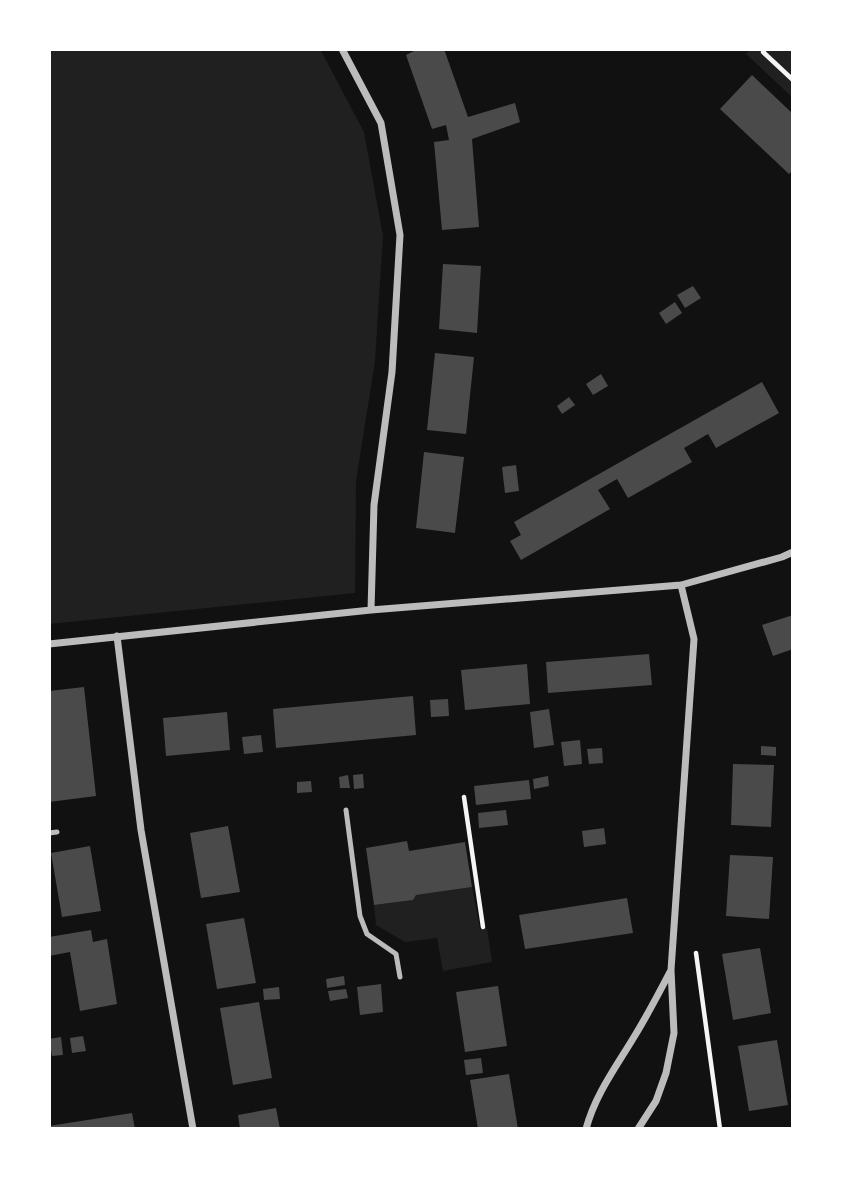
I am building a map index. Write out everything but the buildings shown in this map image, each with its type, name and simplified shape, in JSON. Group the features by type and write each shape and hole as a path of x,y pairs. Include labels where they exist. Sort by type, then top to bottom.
{"street":[{"path":"342,49 381,123 400,235 392,372 374,505 371,610"},
{"path":"49,643 371,610 681,585 793,552"},
{"path":"638,1129 656,1101 666,1073 674,1033 671,970 694,639 681,585"},
{"path":"117,636 141,830 193,1129"},
{"path":"586,1129 603,1086 636,1035 671,970"}],"lane":[{"path":"346,810 360,916 367,934 397,954 400,976"},
{"path":"49,833 57,832"}],"path":[{"path":"765,49 763,52 793,80"},
{"path":"464,797 483,928"},
{"path":"674,926 693,933 720,1129"}],"shaded area":[{"path":"49,49 320,49 364,132 383,236 375,361 356,481 355,593 49,624"},
{"path":"751,49 793,49 793,98 746,54"},
{"path":"472,887 480,929 487,928 492,962 443,971 437,938 405,942 376,925 374,905 413,900 416,895"}]}
